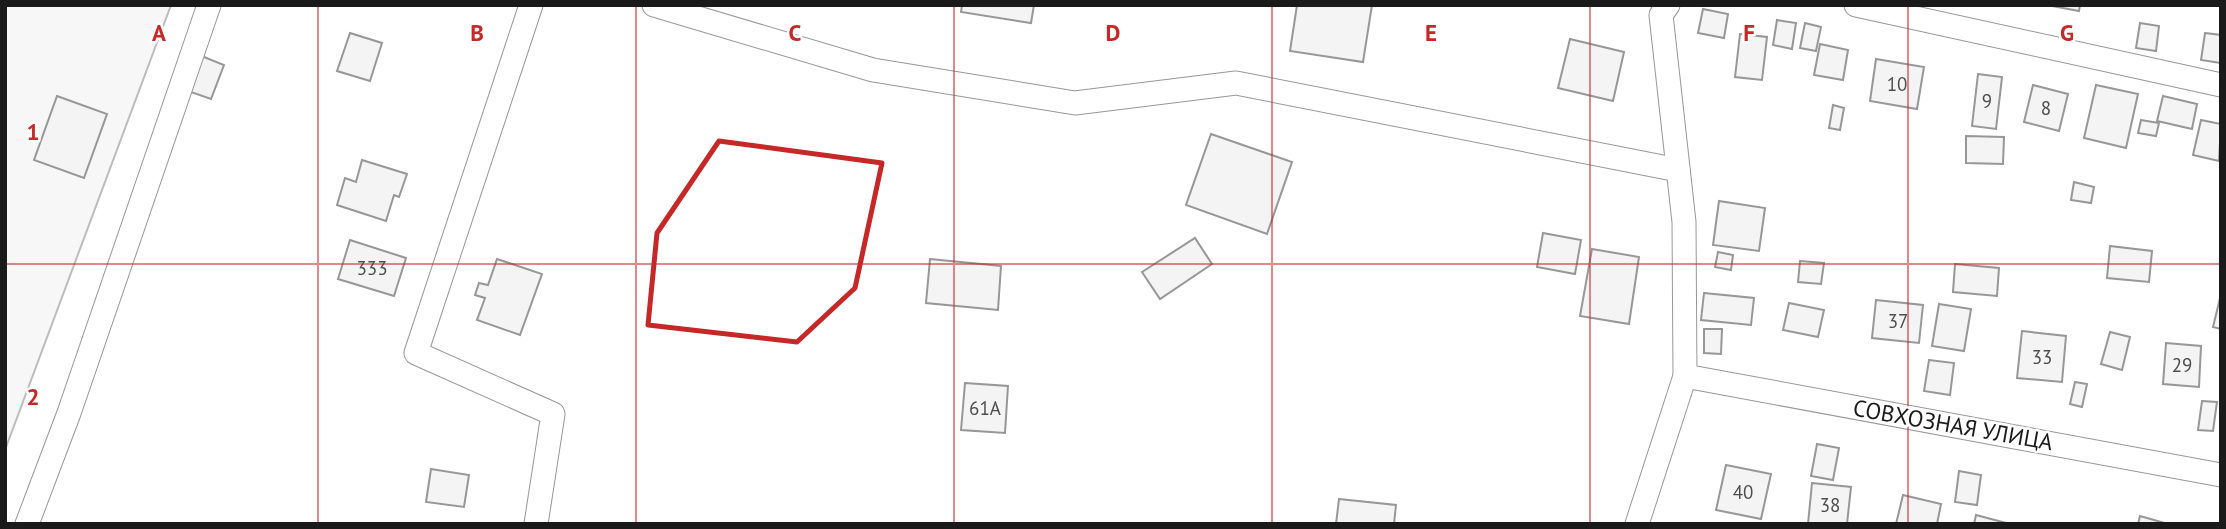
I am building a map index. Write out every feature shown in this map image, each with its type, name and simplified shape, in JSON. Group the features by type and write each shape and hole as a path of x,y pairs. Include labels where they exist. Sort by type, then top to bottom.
{"street":[{"path":"27,524 69,413 209,5"},
{"path":"531,5 416,353 553,414 536,524"},
{"path":"654,5 873,70 1075,103 1236,83 1678,170"},
{"path":"1637,524 1685,376 1684,222 1661,15 1668,5"},
{"path":"1856,5 2221,85"},
{"name":"СОВХОЗНАЯ УЛИЦА","path":"1685,376 2221,475"}],"highlighted area":[{"path":"719,141 882,163 855,288 797,342 648,325 657,233"}],"shaded area":[{"path":"5,5 171,5 5,450"}],"building":[{"path":"962,5 1034,5 1031,23 961,12"},
{"path":"1297,5 1372,5 1363,62 1290,51"},
{"path":"2047,5 2080,5 2079,11"},
{"path":"1703,9 1728,14 1724,38 1698,33"},
{"path":"1777,20 1796,23 1792,49 1773,45"},
{"path":"1805,23 1821,27 1816,51 1800,48"},
{"path":"2140,23 2159,26 2156,51 2136,48"},
{"path":"350,33 382,43 370,81 337,71"},
{"path":"2205,33 2221,35 2221,63 2201,60"},
{"path":"1740,34 1767,37 1762,80 1735,77"},
{"path":"1570,39 1624,52 1613,101 1558,88"},
{"path":"1820,44 1848,50 1843,80 1814,75"},
{"path":"199,55 224,65 211,99 185,90"},
{"path":"1876,59 1924,67 1917,109 1870,101"},
{"path":"1978,74 2002,77 1996,129 1972,126"},
{"path":"2033,85 2068,94 2059,131 2024,122"},
{"path":"2096,85 2138,94 2126,148 2084,138"},
{"path":"57,96 107,114 84,178 34,160"},
{"path":"2163,96 2197,104 2192,129 2157,121"},
{"path":"1833,105 1844,108 1840,130 1829,128"},
{"path":"2141,120 2159,123 2156,136 2138,133"},
{"path":"2201,120 2221,124 2219,161 2193,155"},
{"path":"1211,134 1292,162 1267,234 1186,205"},
{"path":"1966,136 2004,137 2003,164 1966,163"},
{"path":"362,160 407,174 399,197 394,195 386,221 337,205 345,178 356,182"},
{"path":"2074,182 2094,187 2091,203 2071,200"},
{"path":"1719,201 1765,208 1759,251 1713,245"},
{"path":"1543,233 1581,240 1575,274 1537,267"},
{"path":"1195,238 1212,264 1160,299 1142,272"},
{"path":"350,240 406,258 394,296 338,279"},
{"path":"2110,246 2152,251 2149,282 2107,278"},
{"path":"1592,249 1639,257 1629,324 1580,316"},
{"path":"1718,252 1733,255 1731,270 1715,267"},
{"path":"497,259 542,274 520,335 477,320 485,298 475,295 479,283 488,285"},
{"path":"930,259 1001,266 998,310 926,303"},
{"path":"1800,261 1824,263 1821,284 1798,282"},
{"path":"1955,264 1999,268 1997,296 1953,292"},
{"path":"1704,293 1754,298 1751,325 1701,320"},
{"path":"2221,294 2221,329 2213,327"},
{"path":"1876,300 1923,305 1919,343 1872,338"},
{"path":"1789,303 1824,310 1818,337 1783,330"},
{"path":"1939,304 1971,309 1964,351 1932,346"},
{"path":"1704,329 1722,329 1721,354 1704,353"},
{"path":"2022,331 2066,336 2062,382 2017,378"},
{"path":"2110,332 2130,337 2122,370 2101,364"},
{"path":"2166,343 2201,346 2199,387 2163,384"},
{"path":"1929,360 1954,363 1950,395 1924,391"},
{"path":"2075,382 2087,384 2082,407 2070,404"},
{"path":"965,383 1008,386 1005,433 961,430"},
{"path":"2202,401 2217,402 2213,431 2198,430"},
{"path":"1817,444 1839,448 1833,480 1811,476"},
{"path":"1726,465 1771,474 1761,519 1716,510"},
{"path":"431,469 469,475 464,507 426,502"},
{"path":"1959,471 1981,475 1977,505 1955,502"},
{"path":"1812,483 1851,487 1847,524 1808,524"},
{"path":"1903,495 1941,504 1937,524 1896,524"},
{"path":"1339,499 1396,505 1394,524 1336,524"},
{"path":"1976,515 2010,524 1974,524"},
{"path":"2140,516 2168,524 2138,524"}]}
